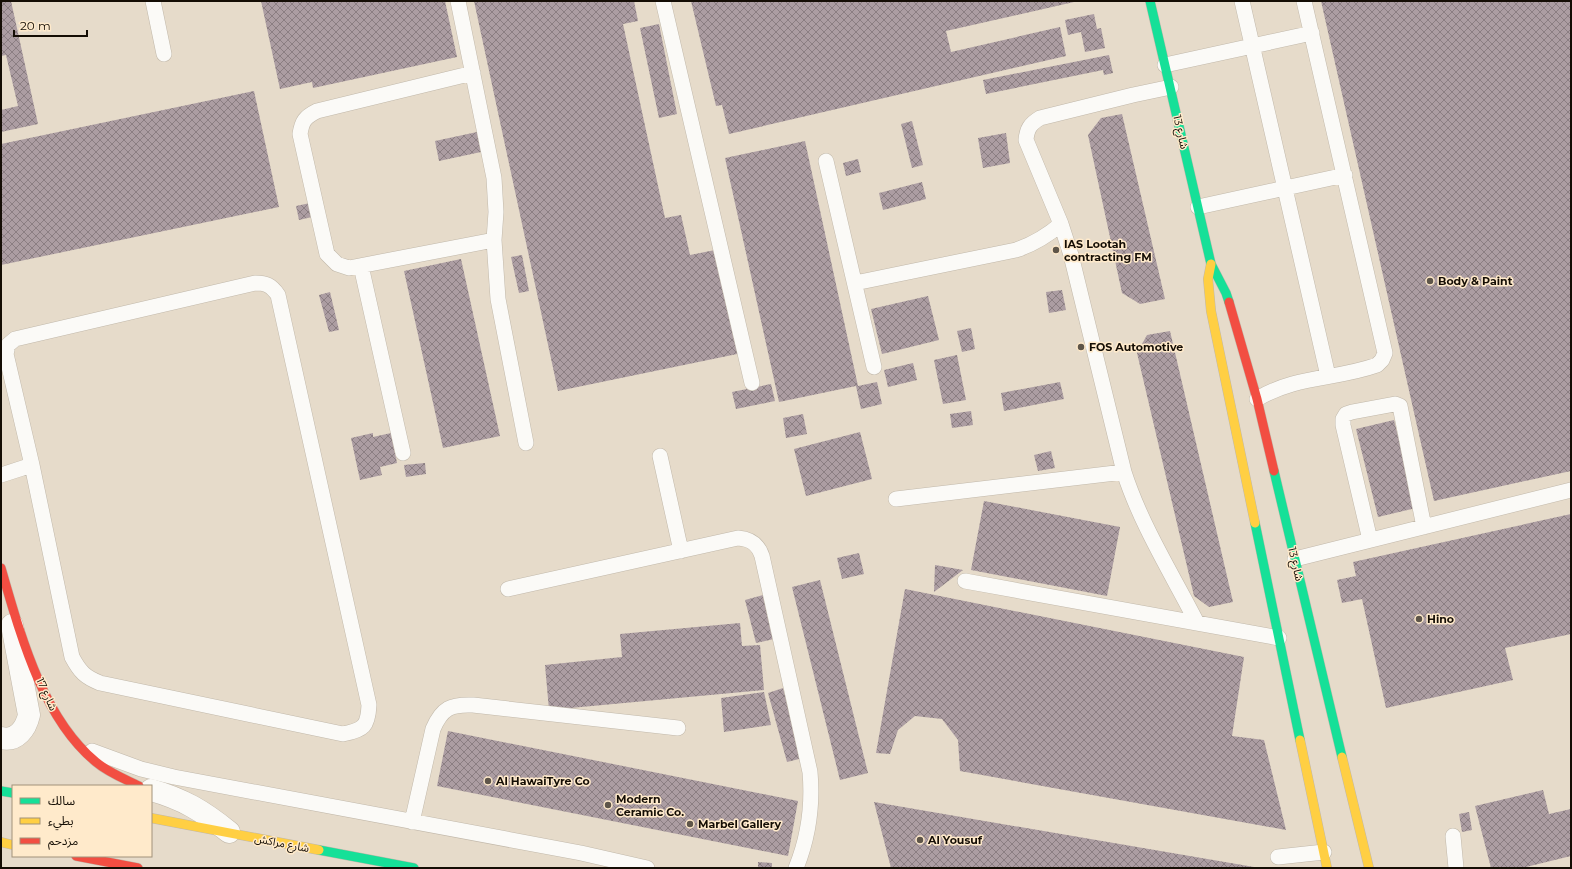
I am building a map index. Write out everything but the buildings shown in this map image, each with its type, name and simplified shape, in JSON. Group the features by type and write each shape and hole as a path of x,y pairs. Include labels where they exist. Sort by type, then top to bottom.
{"street":[{"name":"شارع 13","path":"1150,1 1210,264 1226,293 1257,399 1369,868"},
{"name":"شارع 13","path":"1210,264 1208,279 1210,311 1327,868"},
{"name":"شارع 17","path":"1,568 31,659 60,722 78,745 96,762 117,776 137,785"},
{"path":"1,738 5,739 17,736 26,727 29,715 11,620 9,595"},
{"path":"152,790 187,803 209,816 229,832"},
{"path":"1,791 12,793"},
{"name":"شارع مراكش","path":"152,818 414,868"},
{"path":"1,842 12,845"},
{"path":"81,857 138,868"}],"lane":[{"path":"153,1 164,54"},
{"path":"458,1 494,178 496,212 494,240 498,299 526,443"},
{"path":"663,1 752,383"},
{"path":"1242,1 1328,376"},
{"path":"1257,399 1287,385 1377,366 1386,353 1304,1"},
{"path":"1165,65 1312,33"},
{"path":"473,73 317,111 308,116 302,124 300,134 327,254 336,264 349,268 494,240"},
{"path":"1170,87 1040,118 1032,123 1027,131 1026,140 1061,224 1071,255 1124,472 1130,489 1140,512 1198,623"},
{"path":"826,161 874,367"},
{"path":"1198,207 1345,175"},
{"path":"854,283 1016,250 1032,244 1048,235 1061,224"},
{"path":"361,266 402,453"},
{"path":"255,283 265,283 273,287 278,295 368,705 368,718 364,727 355,732 343,734 100,683 88,678 78,668 72,657 32,465 6,354 8,345 15,339 255,283"},
{"path":"1370,540 1343,419 1346,414 1352,412 1396,404 1400,406 1424,527"},
{"path":"660,456 681,551"},
{"path":"1,475 32,465"},
{"path":"896,499 1124,472"},
{"path":"1295,559 1571,490"},
{"path":"508,589 738,538 754,542 760,548 762,556 810,772 812,806 810,823 806,840 796,868"},
{"path":"965,581 1279,638"},
{"path":"412,822 433,728 438,716 448,708 460,704 473,704 678,728"},
{"path":"78,745 134,767 174,777 608,859 646,868"},
{"path":"1453,836 1456,868"},
{"path":"1278,857 1324,852"}],"traffic: fast":[{"path":"1150,1 1211,264 1229,302"},
{"path":"1274,471 1342,757"},
{"path":"1255,523 1300,740"},
{"path":"1,791 12,793"},
{"path":"319,850 414,868"}],"traffic: slow":[{"path":"1211,264 1208,279 1211,311 1255,523"},
{"path":"1300,740 1327,868"},
{"path":"1342,757 1369,868"},
{"path":"152,818 319,850"},
{"path":"1,842 12,845"}],"traffic: jam":[{"path":"1229,302 1257,399 1274,471"},
{"path":"1,568 16,620 35,673 61,722 77,744 96,762 112,773 137,785"},
{"path":"81,857 138,868"}],"place":[{"name":"IAS Lootah contracting FM","path":"1056,250"},
{"name":"Body & Paint","path":"1430,281"},
{"name":"FOS Automotive","path":"1081,347"},
{"name":"Hino","path":"1419,619"},
{"name":"Al HawaiTyre Co","path":"488,781"},
{"name":"Modern Ceramic Co.","path":"608,805"},
{"name":"Marbel Gallery","path":"690,824"},
{"name":"Al Yousuf","path":"920,840"}]}
